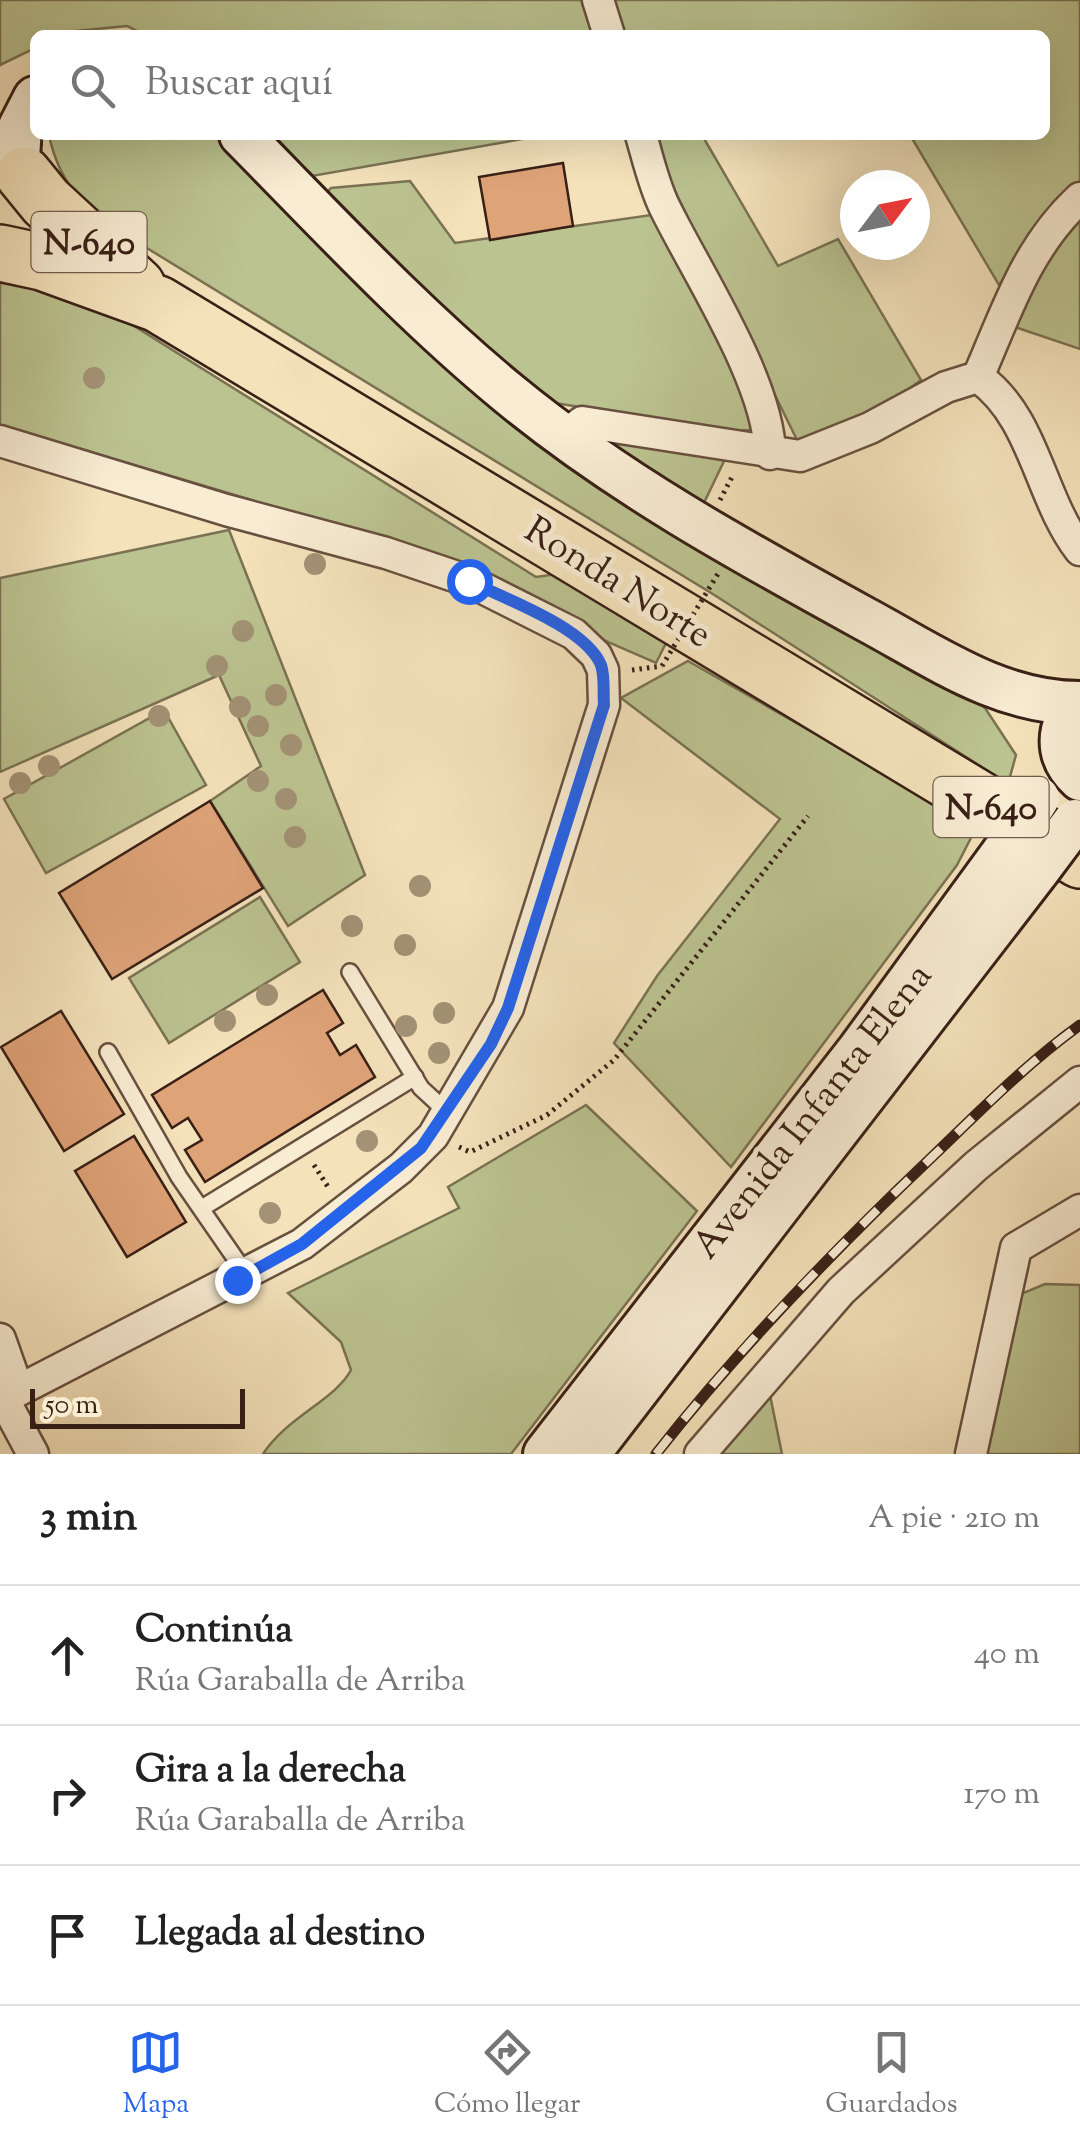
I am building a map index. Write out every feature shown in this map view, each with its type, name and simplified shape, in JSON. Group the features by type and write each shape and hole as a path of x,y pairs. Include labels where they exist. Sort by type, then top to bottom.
{"highway":[{"name":"N-640","path":"0,238 21,213 14,158"},
{"name":"Ronda Norte","path":"14,158 46,202 158,304"},
{"name":"Ronda Norte","path":"0,254 42,262 158,304 1056,843"}],"street":[{"path":"598,0 607,30"},
{"path":"0,102 30,87"},
{"path":"14,158 20,127 30,108"},
{"path":"247,140 428,324 564,436 732,547 1002,692 1067,758"},
{"path":"642,140 662,203 755,392 770,431 758,452"},
{"path":"978,377 1014,285 1054,222 1080,198"},
{"path":"564,436 582,422 800,456 837,444 946,387 978,377"},
{"path":"978,377 993,387 1012,415 1043,472 1058,519 1080,550"},
{"path":"0,441 226,510 386,552 469,581 574,634 596,655 603,670 604,705 508,1008 440,1124 350,1210 302,1244 7,1396"},
{"path":"1002,692 1080,704"},
{"name":"Avenida Infanta Elena","path":"1056,843 1038,798 1067,758 1080,704"},
{"name":"Avenida Infanta Elena","path":"546,1454 859,1050 1056,843"},
{"name":"Avenida Infanta Elena","path":"588,1454 1056,843"},
{"path":"700,1454 841,1291 976,1166 1080,1082"},
{"path":"971,1454 1016,1248 1080,1210"},
{"path":"0,1339 7,1396 33,1454"}],"lane":[{"path":"350,972 440,1124"},
{"path":"108,1052 178,1177 246,1274"},
{"path":"202,1208 414,1077"}],"path":[{"path":"712,515 758,452"},
{"path":"662,666 719,572"},
{"path":"440,1124 470,1152 548,1114 614,1060 808,816"}],"green space":[{"path":"0,0 585,0 594,30 135,30 127,26 30,30 30,50 0,65"},
{"path":"615,0 1080,0 1080,189 1043,225 999,285 913,140 1050,140 1050,30 624,30"},
{"path":"50,140 221,140 434,350 985,708 1016,755 1008,784 716,596 137,242 80,198 54,155"},
{"path":"279,140 517,140 312,176"},
{"path":"658,140 705,140 778,266 838,239 840,260 850,260 921,380 871,417 798,442 670,181"},
{"path":"410,181 455,243 658,214 751,409 750,430 726,431 549,402 505,371 323,197 331,188"},
{"path":"1080,215 1080,349 1012,326 1040,268"},
{"path":"0,277 118,316 536,577 557,574 666,643 656,663 349,529 0,425"},
{"path":"593,439 726,457 701,509"},
{"path":"229,530 365,875 288,926 210,801 261,766 219,675 0,772 0,578"},
{"path":"688,661 977,826 957,865 731,1167 614,1043 657,976 780,819 621,698"},
{"path":"164,710 206,785 46,873 4,799"},
{"path":"260,897 300,962 169,1043 129,978"},
{"path":"586,1105 697,1211 511,1454 263,1454 285,1429 334,1391 351,1370 341,1342 288,1293 459,1208 448,1187"},
{"path":"1045,1284 1080,1285 1080,1454 978,1454 1014,1297"},
{"path":"769,1390 782,1454 719,1454"}],"building":[{"path":"563,163 573,226 490,240 479,177"},
{"path":"210,801 263,888 112,979 59,893"},
{"path":"323,990 343,1023 327,1033 340,1055 356,1045 375,1077 205,1182 185,1150 202,1140 188,1118 172,1128 152,1095"},
{"path":"61,1011 124,1114 64,1151 1,1047"},
{"path":"134,1136 186,1222 127,1257 75,1171"}],"railway":[{"path":"656,1454 754,1338 859,1228 1004,1088 1080,1025"}],"route":[{"path":"237,1280 302,1244 350,1210 433,1136 491,1044 508,1008 604,705 603,670 596,655 574,634 469,581"}]}
